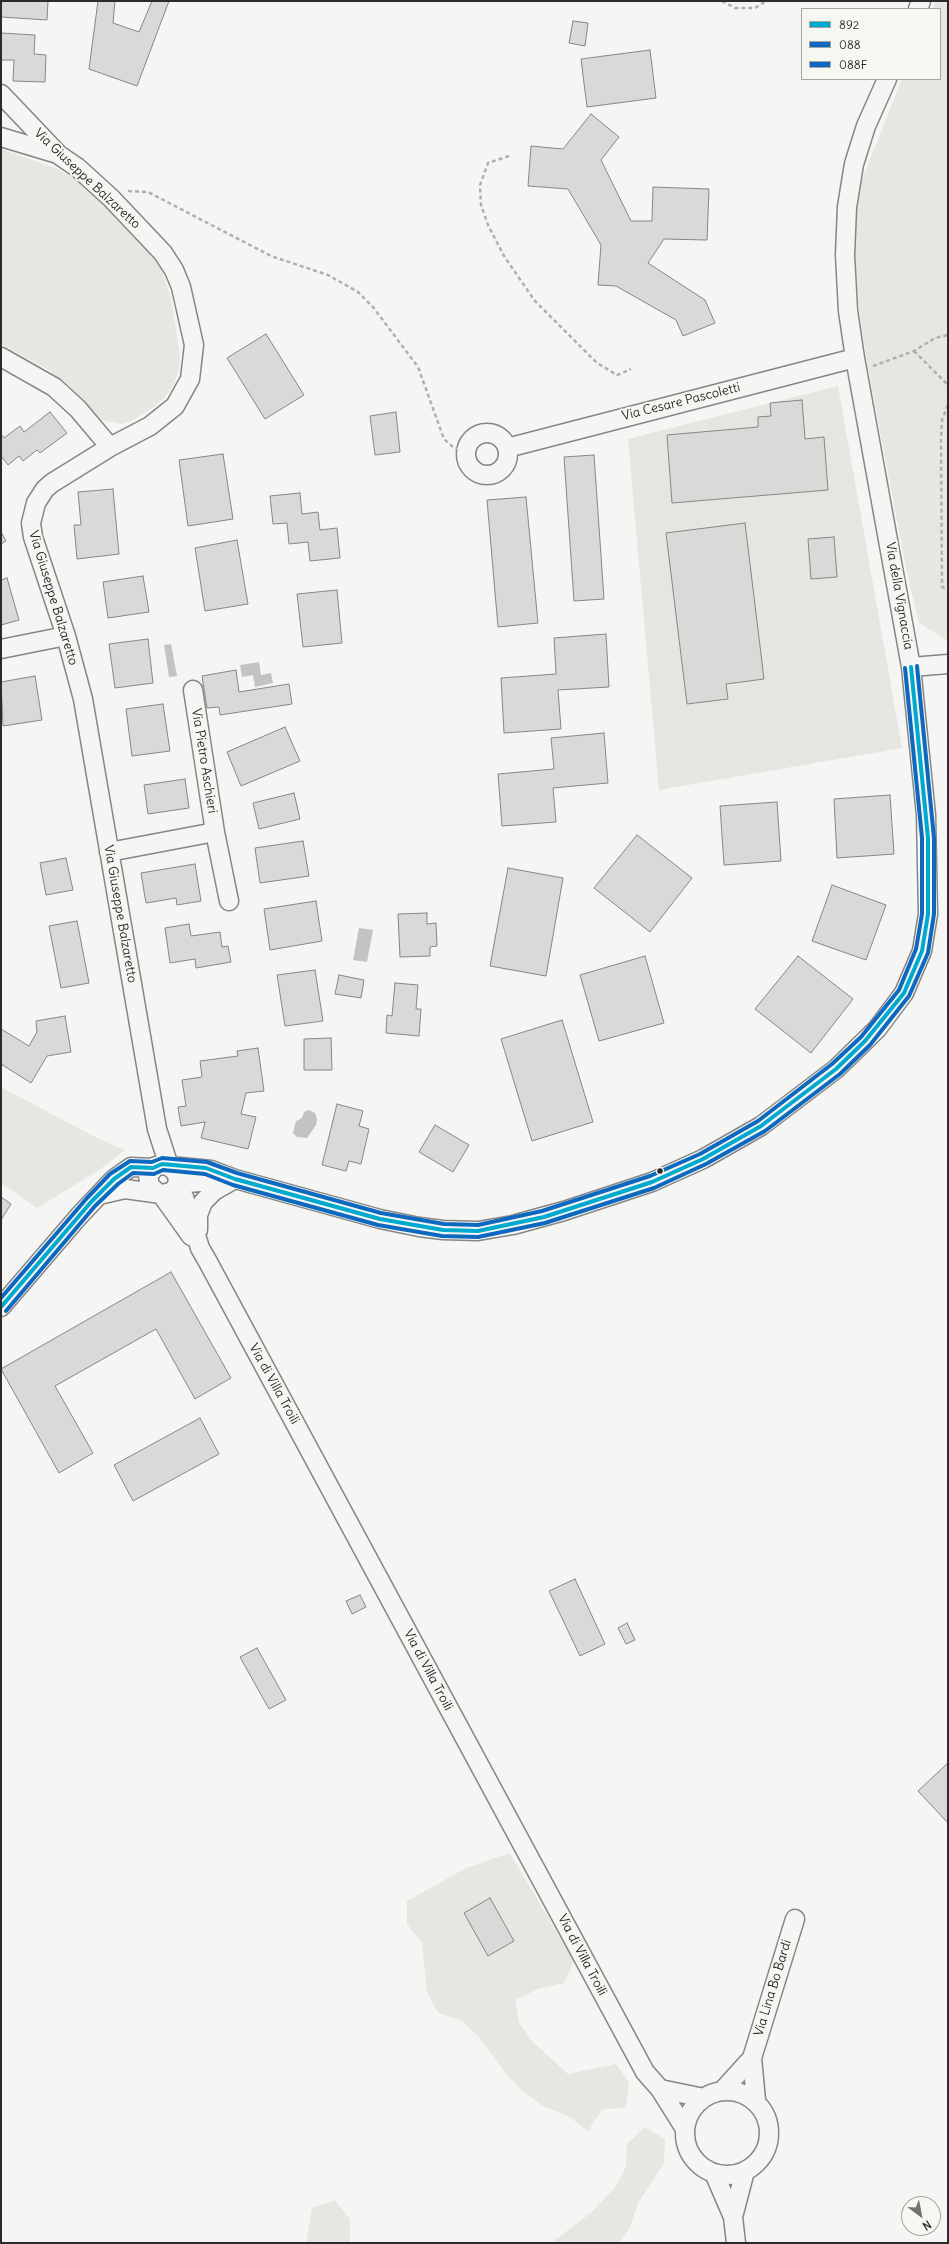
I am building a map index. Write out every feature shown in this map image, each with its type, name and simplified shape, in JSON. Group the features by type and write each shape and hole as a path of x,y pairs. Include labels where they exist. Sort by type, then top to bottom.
{"street":[{"name":"Via della Vignaccia","path":"1,1307 99,1194 120,1174 131,1167 206,1168 235,1179 405,1225 459,1231 503,1228 628,1191 679,1170 761,1126 836,1070 877,1029 904,993 922,951 928,914 928,838 911,667 856,358 845,270 847,207 851,175 858,148 887,80"},
{"name":"Via Giuseppe Balzaretto","path":"1,94 59,155 78,168 111,198 157,247 174,270 187,311 194,354 190,379 175,406 150,426 110,446 52,483 40,496 32,511 31,523 33,537 66,636 87,716 157,1129 162,1167"},
{"path":"1,136 59,155"},
{"path":"1,357 54,387 78,409 110,446"},
{"name":"Via Cesare Pascoletti","path":"507,448 856,358"},
{"path":"485,433 499,436 507,448 506,461 498,471 492,474 479,473 473,469 466,457 466,450 473,438 485,433"},
{"path":"1,649 66,636"},
{"path":"911,667 948,664"},
{"name":"Via Pietro Aschieri","path":"193,690 215,832 228,901"},
{"name":"Via Pietro Aschieri","path":"110,852 215,832"},
{"path":"99,1194 125,1189 159,1194 171,1192 177,1185 176,1174 162,1167 148,1176 148,1181 151,1188 159,1194"},
{"name":"Via della Vignaccia","path":"177,1185 235,1179"},
{"path":"200,1248 197,1220 200,1209 214,1191 235,1179"},
{"name":"Via di Villa Troili","path":"177,1185 185,1201 200,1248"},
{"name":"Via di Villa Troili","path":"159,1194 200,1248 645,2072 660,2089 685,2129 688,2149 700,2166 714,2173"},
{"name":"Via Lina Bo Bardi","path":"756,2100 752,2058 795,1919"},
{"name":"Via Lina Bo Bardi","path":"722,2090 752,2058"},
{"path":"660,2089 704,2098"},
{"path":"685,2129 693,2109 704,2098 722,2090 742,2093 756,2100 769,2124 769,2141 760,2158 745,2171 729,2174 714,2173 733,2217 736,2243"},
{"path":"733,2217 745,2171"}],"path":[{"path":"722,1 735,8 755,8 766,1"},
{"path":"509,156 488,163 480,185 483,212 504,256 535,301 598,363 617,375 631,369"},
{"path":"111,198 128,191 148,192 271,256 328,275 358,292 373,307 418,367 444,439 454,448 466,450"},
{"path":"856,358 868,368 914,351 935,338 948,335"},
{"path":"914,351 948,385"},
{"path":"948,405 942,420 941,463 942,587 948,589"}],"shaded area":[{"path":"936,1 948,1 948,641 919,623 907,573 868,368 859,310 855,250 858,190 902,80 941,80 941,8 932,8"},
{"path":"1,149 58,169 76,180 141,240 160,265 171,298 180,356 179,370 173,386 165,397 154,407 131,421 122,424 101,420 68,385 47,369 1,344"},
{"path":"838,386 902,748 659,790 628,439"},
{"path":"171,644 177,676 169,677 164,645"},
{"path":"259,662 261,675 271,673 273,683 255,687 253,675 242,677 240,665"},
{"path":"359,928 373,930 367,962 353,960"},
{"path":"1,1087 95,1137 125,1150 99,1170 37,1208 1,1183"},
{"path":"309,1110 315,1113 317,1119 316,1125 307,1138 297,1137 293,1133 296,1121 302,1118 304,1112"},
{"path":"510,1853 574,1961 564,1983 538,1989 515,2000 519,2023 533,2042 568,2074 616,2064 629,2082 626,2107 602,2110 588,2131 568,2116 543,2106 524,2092 507,2075 479,2037 461,2020 438,2013 427,1992 422,1943 407,1924 407,1901 466,1868"},
{"path":"645,2127 665,2139 664,2163 638,2203 630,2227 619,2243 551,2243 592,2212 616,2186 626,2167 627,2144"},
{"path":"335,2200 350,2219 350,2243 306,2243 312,2208"}],"building":[{"path":"1,1 48,1 47,20 1,17"},
{"path":"98,1 115,1 113,23 139,32 152,1 169,1 137,86 89,69"},
{"path":"573,21 588,23 585,46 569,43"},
{"path":"1,33 35,35 34,54 46,55 45,82 13,81 14,60 1,60"},
{"path":"650,50 656,98 587,107 581,59"},
{"path":"591,114 619,137 601,160 631,221 652,221 653,187 709,189 707,240 664,239 648,263 705,300 715,323 683,336 676,320 616,286 598,285 601,245 568,189 528,186 531,146 563,149"},
{"path":"266,334 304,395 265,419 227,358"},
{"path":"802,400 805,439 824,437 828,490 672,503 667,435 758,427 758,417 771,416 770,403"},
{"path":"50,412 67,433 40,453 37,450 23,461 19,456 8,465 1,456 1,434 4,438 20,426 24,432"},
{"path":"396,412 400,452 375,455 370,416"},
{"path":"223,454 233,519 188,526 179,460"},
{"path":"594,455 604,599 574,601 564,457"},
{"path":"113,489 119,554 77,559 74,525 81,525 78,492"},
{"path":"300,493 302,514 318,512 320,530 337,528 340,558 310,561 308,542 289,544 287,523 273,524 270,496"},
{"path":"526,497 538,623 498,627 487,500"},
{"path":"745,523 764,679 726,684 728,699 687,704 666,533"},
{"path":"1,532 6,541 1,544"},
{"path":"834,537 837,577 811,579 808,539"},
{"path":"237,540 248,604 205,611 195,548"},
{"path":"143,576 149,612 108,618 103,582"},
{"path":"7,578 19,620 1,625 1,580"},
{"path":"337,590 342,643 303,647 297,594"},
{"path":"606,634 609,687 558,690 561,729 504,733 501,678 556,674 554,638"},
{"path":"148,639 153,683 115,688 109,644"},
{"path":"236,670 239,692 289,684 292,704 220,715 219,707 207,708 202,676"},
{"path":"35,676 42,720 3,726 1,682"},
{"path":"163,704 170,751 132,756 126,709"},
{"path":"285,727 300,761 241,786 227,752"},
{"path":"604,733 608,783 553,788 556,822 502,826 498,774 554,769 551,738"},
{"path":"185,779 189,808 148,814 144,785"},
{"path":"294,793 300,819 259,829 253,803"},
{"path":"890,795 894,854 837,858 834,799"},
{"path":"777,802 781,861 724,865 720,806"},
{"path":"637,835 692,878 650,932 594,888"},
{"path":"303,841 309,876 260,883 255,848"},
{"path":"66,858 73,890 46,895 40,863"},
{"path":"195,864 201,901 177,905 176,898 146,903 141,873"},
{"path":"508,868 563,878 546,976 490,966"},
{"path":"832,885 886,905 866,960 812,941"},
{"path":"316,901 322,941 270,950 264,909"},
{"path":"427,913 427,924 436,923 437,946 430,947 430,956 400,957 398,914"},
{"path":"77,921 89,983 61,988 49,926"},
{"path":"189,924 191,936 220,932 222,947 228,946 231,962 196,968 195,959 170,963 165,928"},
{"path":"645,956 664,1023 599,1041 580,975"},
{"path":"798,956 853,999 811,1053 755,1009"},
{"path":"315,970 323,1021 285,1026 277,975"},
{"path":"339,975 364,980 361,998 335,994"},
{"path":"395,983 418,985 416,1009 421,1009 419,1036 386,1033 387,1015 392,1016"},
{"path":"65,1016 71,1052 47,1056 31,1083 1,1064 1,1029 29,1046 37,1032 36,1021"},
{"path":"562,1020 593,1122 532,1141 501,1039"},
{"path":"331,1038 332,1070 304,1070 304,1039"},
{"path":"258,1048 264,1091 246,1093 241,1114 256,1117 248,1149 201,1138 205,1122 181,1126 178,1107 186,1106 182,1080 202,1077 200,1061 238,1056 237,1051"},
{"path":"337,1104 363,1111 359,1126 369,1129 361,1164 349,1161 346,1171 322,1165"},
{"path":"435,1125 469,1145 453,1172 419,1152"},
{"path":"1,1197 11,1204 1,1220"},
{"path":"171,1272 231,1378 195,1399 156,1329 55,1386 93,1453 59,1473 1,1369"},
{"path":"200,1418 219,1454 133,1501 114,1465"},
{"path":"575,1579 605,1644 580,1656 549,1591"},
{"path":"360,1595 366,1607 352,1614 346,1601"},
{"path":"627,1623 635,1640 626,1644 618,1628"},
{"path":"257,1648 286,1700 269,1709 240,1657"},
{"path":"948,1763 948,1823 918,1791"},
{"path":"490,1898 514,1941 488,1956 464,1913"}],"transit line":[{"name":"088","path":"6,1311 95,1206 118,1184 133,1173 154,1174 163,1170 205,1174 233,1185 378,1225 442,1236 478,1237 545,1223 654,1188 706,1164 765,1131 840,1074 870,1045 909,996 928,953 934,914 934,838 917,666"},
{"name":"892","path":"1,1307 91,1202 114,1179 131,1167 153,1168 162,1164 206,1168 235,1179 380,1219 443,1230 478,1231 544,1217 652,1182 703,1159 761,1126 836,1069 865,1041 904,993 922,951 928,914 928,838 911,667"},
{"name":"088F","path":"1,1298 87,1198 110,1174 130,1161 152,1162 162,1158 207,1162 237,1173 381,1213 444,1224 478,1225 542,1211 650,1176 700,1154 758,1121 832,1064 861,1037 899,990 916,949 922,914 922,838 905,668"}]}
